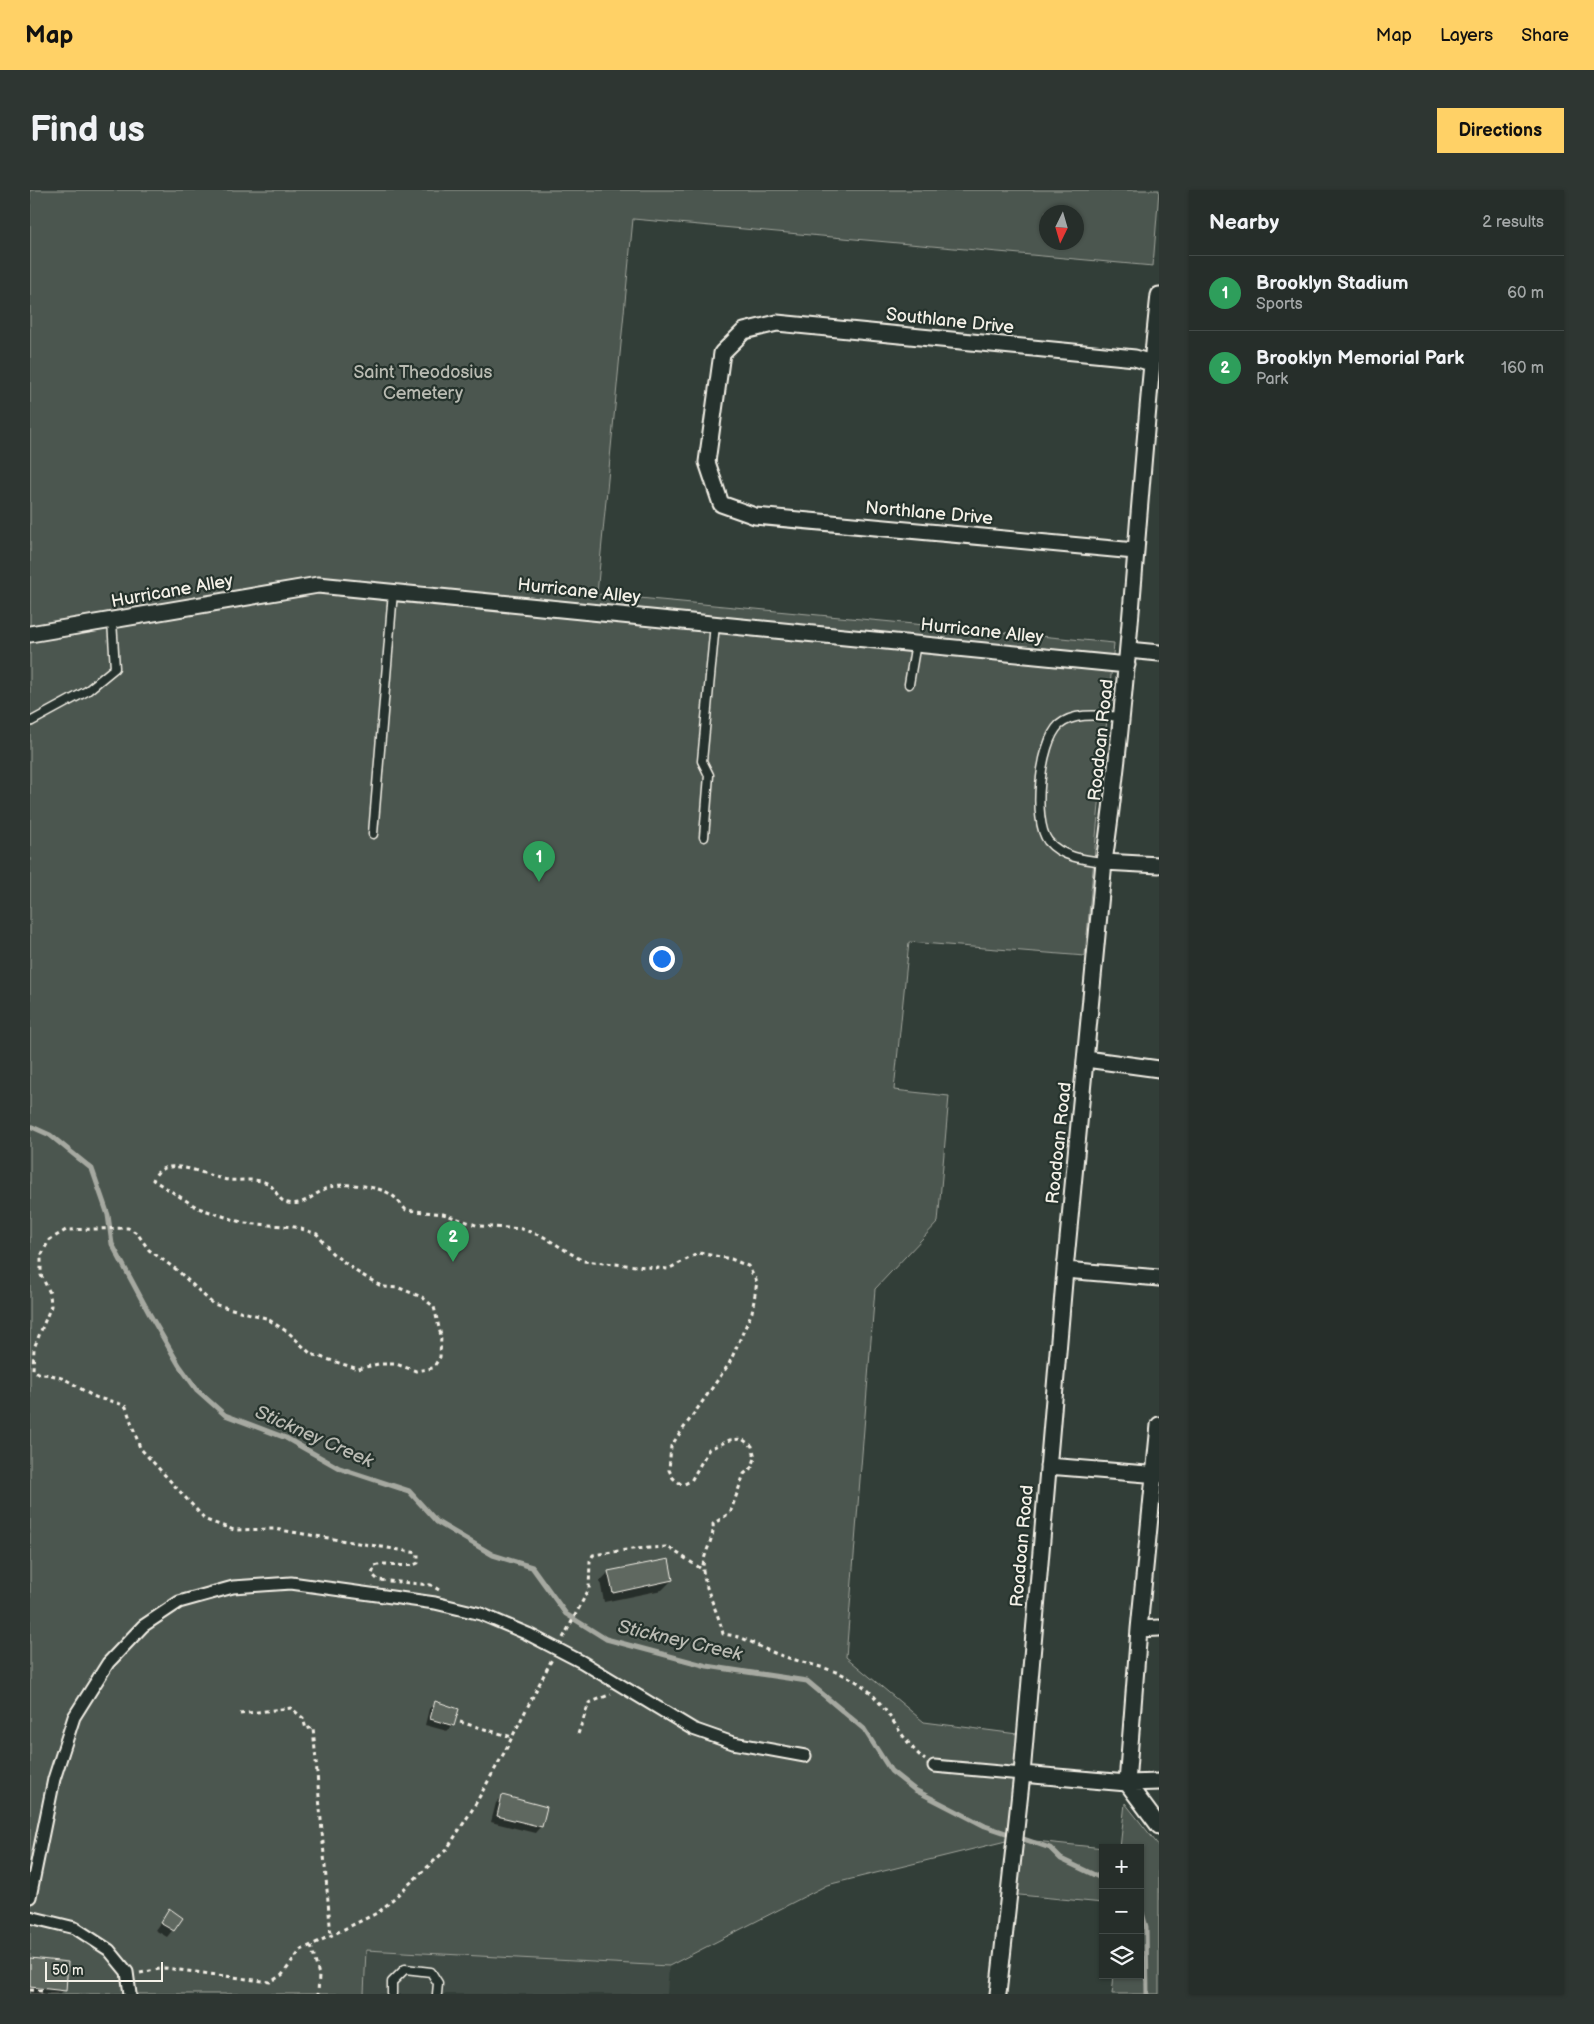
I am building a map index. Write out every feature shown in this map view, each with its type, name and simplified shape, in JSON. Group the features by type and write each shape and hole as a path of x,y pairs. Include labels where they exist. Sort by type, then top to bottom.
{"street":[{"name":"Roadoan Road","path":"998,1994 1022,1774 1065,1270 1104,862 1112,812 1128,657 1151,363 1159,295"},
{"name":"Southlane Drive","path":"721,504 707,462 712,412 722,353 744,331 777,323 1135,358 1151,363"},
{"name":"Northlane Drive","path":"721,504 755,516 1135,551"},
{"name":"Hurricane Alley","path":"30,634 318,584 916,643 1128,657 1159,653"},
{"path":"1104,862 1159,865"},
{"path":"1086,1059 1159,1069"},
{"path":"1065,1270 1159,1278"},
{"path":"1159,1426 1156,1475 1139,1629 1127,1783 1159,1826"},
{"path":"1048,1466 1156,1475"},
{"path":"30,1897 54,1780 74,1716 108,1663 143,1626 179,1602 233,1587 291,1583 444,1605 481,1614 557,1648 693,1729 733,1744 805,1756"},
{"path":"1139,1629 1159,1628"},
{"path":"934,1766 1127,1783 1159,1782"},
{"path":"30,1917 75,1928 109,1950 127,1972 130,1994"}],"lane":[{"path":"373,834 393,592"},
{"path":"30,722 87,691 115,668 112,621"},
{"path":"704,837 709,776 702,761 715,624"},
{"path":"910,684 916,643"},
{"path":"1104,862 1086,860 1065,854 1049,842 1041,828 1040,810 1045,750 1050,736 1060,724 1074,717 1098,715 1122,717"},
{"path":"392,1994 392,1982 405,1969 431,1972 438,1983 437,1994"}],"path":[{"path":"444,1605 445,1595 431,1585 378,1580 372,1574 375,1566 381,1563 410,1567 418,1563 418,1553 274,1529 234,1530 206,1520 140,1448 126,1407 122,1404 92,1396 56,1376 38,1374 33,1370 34,1348 51,1306 50,1293 41,1275 41,1256 49,1240 66,1230 128,1228 137,1233 150,1250 177,1270 213,1304 266,1318 289,1333 311,1354 358,1369 378,1364 396,1364 416,1371 433,1368 440,1357 441,1336 434,1307 422,1297 399,1288 383,1287 357,1272 332,1252 317,1234 295,1227 244,1223 198,1208 153,1180 156,1173 167,1167 188,1169 227,1180 260,1180 270,1184 279,1198 287,1204 300,1203 330,1187 353,1184 392,1195 406,1210 443,1214 479,1226 522,1229 544,1237 582,1261 668,1269 699,1253 731,1259 748,1266 757,1282 752,1312 729,1364 671,1446 668,1470 673,1478 682,1485 691,1481 709,1449 730,1440 742,1439 752,1446 755,1458 752,1467 744,1474 730,1513 713,1524 714,1534 706,1555 703,1570 723,1634 742,1637 772,1652 848,1675 870,1692 905,1740 934,1766"},
{"path":"128,1978 146,1971 165,1968 270,1982 282,1975 301,1950 378,1912 446,1849 472,1810 580,1608 589,1589 590,1561 593,1555 632,1549 668,1548 703,1570"},
{"path":"578,1734 589,1703 625,1688"},
{"path":"240,1714 291,1708 303,1718 306,1728 312,1727 331,1936"},
{"path":"460,1722 512,1737"},
{"path":"311,1946 319,1975 318,1994"},
{"path":"30,1990 42,1991 42,1994"}],"shaded area":[{"path":"365,1950 669,1966 667,1994 364,1994"}],"green space":[{"name":"Saint Theodosius Cemetery","path":"30,190 1159,190 1153,266 633,219 597,594 1114,643 1085,956 909,942 894,1090 949,1096 938,1222 875,1289 846,1657 924,1722 1025,1735 1015,1839 1099,1847 1099,1903 1009,1894 1014,1839 827,1885 669,1966 366,1950 364,1994 30,1994"},
{"path":"1125,1803 1159,1846 1159,1994 1112,1994 1114,1979 1144,1979 1144,1844 1120,1844"}],"building":[{"path":"669,1559 673,1580 613,1593 608,1571"},
{"path":"435,1701 459,1709 454,1726 430,1719"},
{"path":"502,1795 547,1807 542,1827 497,1816"},
{"path":"169,1908 183,1918 174,1931 160,1923"},
{"path":"30,1958 68,1962 66,1991 30,1987"}],"waterway":[{"name":"Stickney Creek","path":"30,1126 50,1135 92,1169 108,1215 112,1244 149,1313 179,1365 197,1390 225,1415 286,1438 339,1468 409,1491 437,1522 493,1555 532,1567 566,1614 606,1639 707,1666 807,1681 864,1729 891,1771 915,1790 985,1826 1050,1848 1061,1859 1099,1877"},
{"name":"Stickney Creek","path":"1144,1920 1146,1927 1147,1994"}],"place":[{"name":"Brooklyn Stadium","path":"539,882"},
{"name":"Brooklyn Memorial Park","path":"453,1262"}]}
